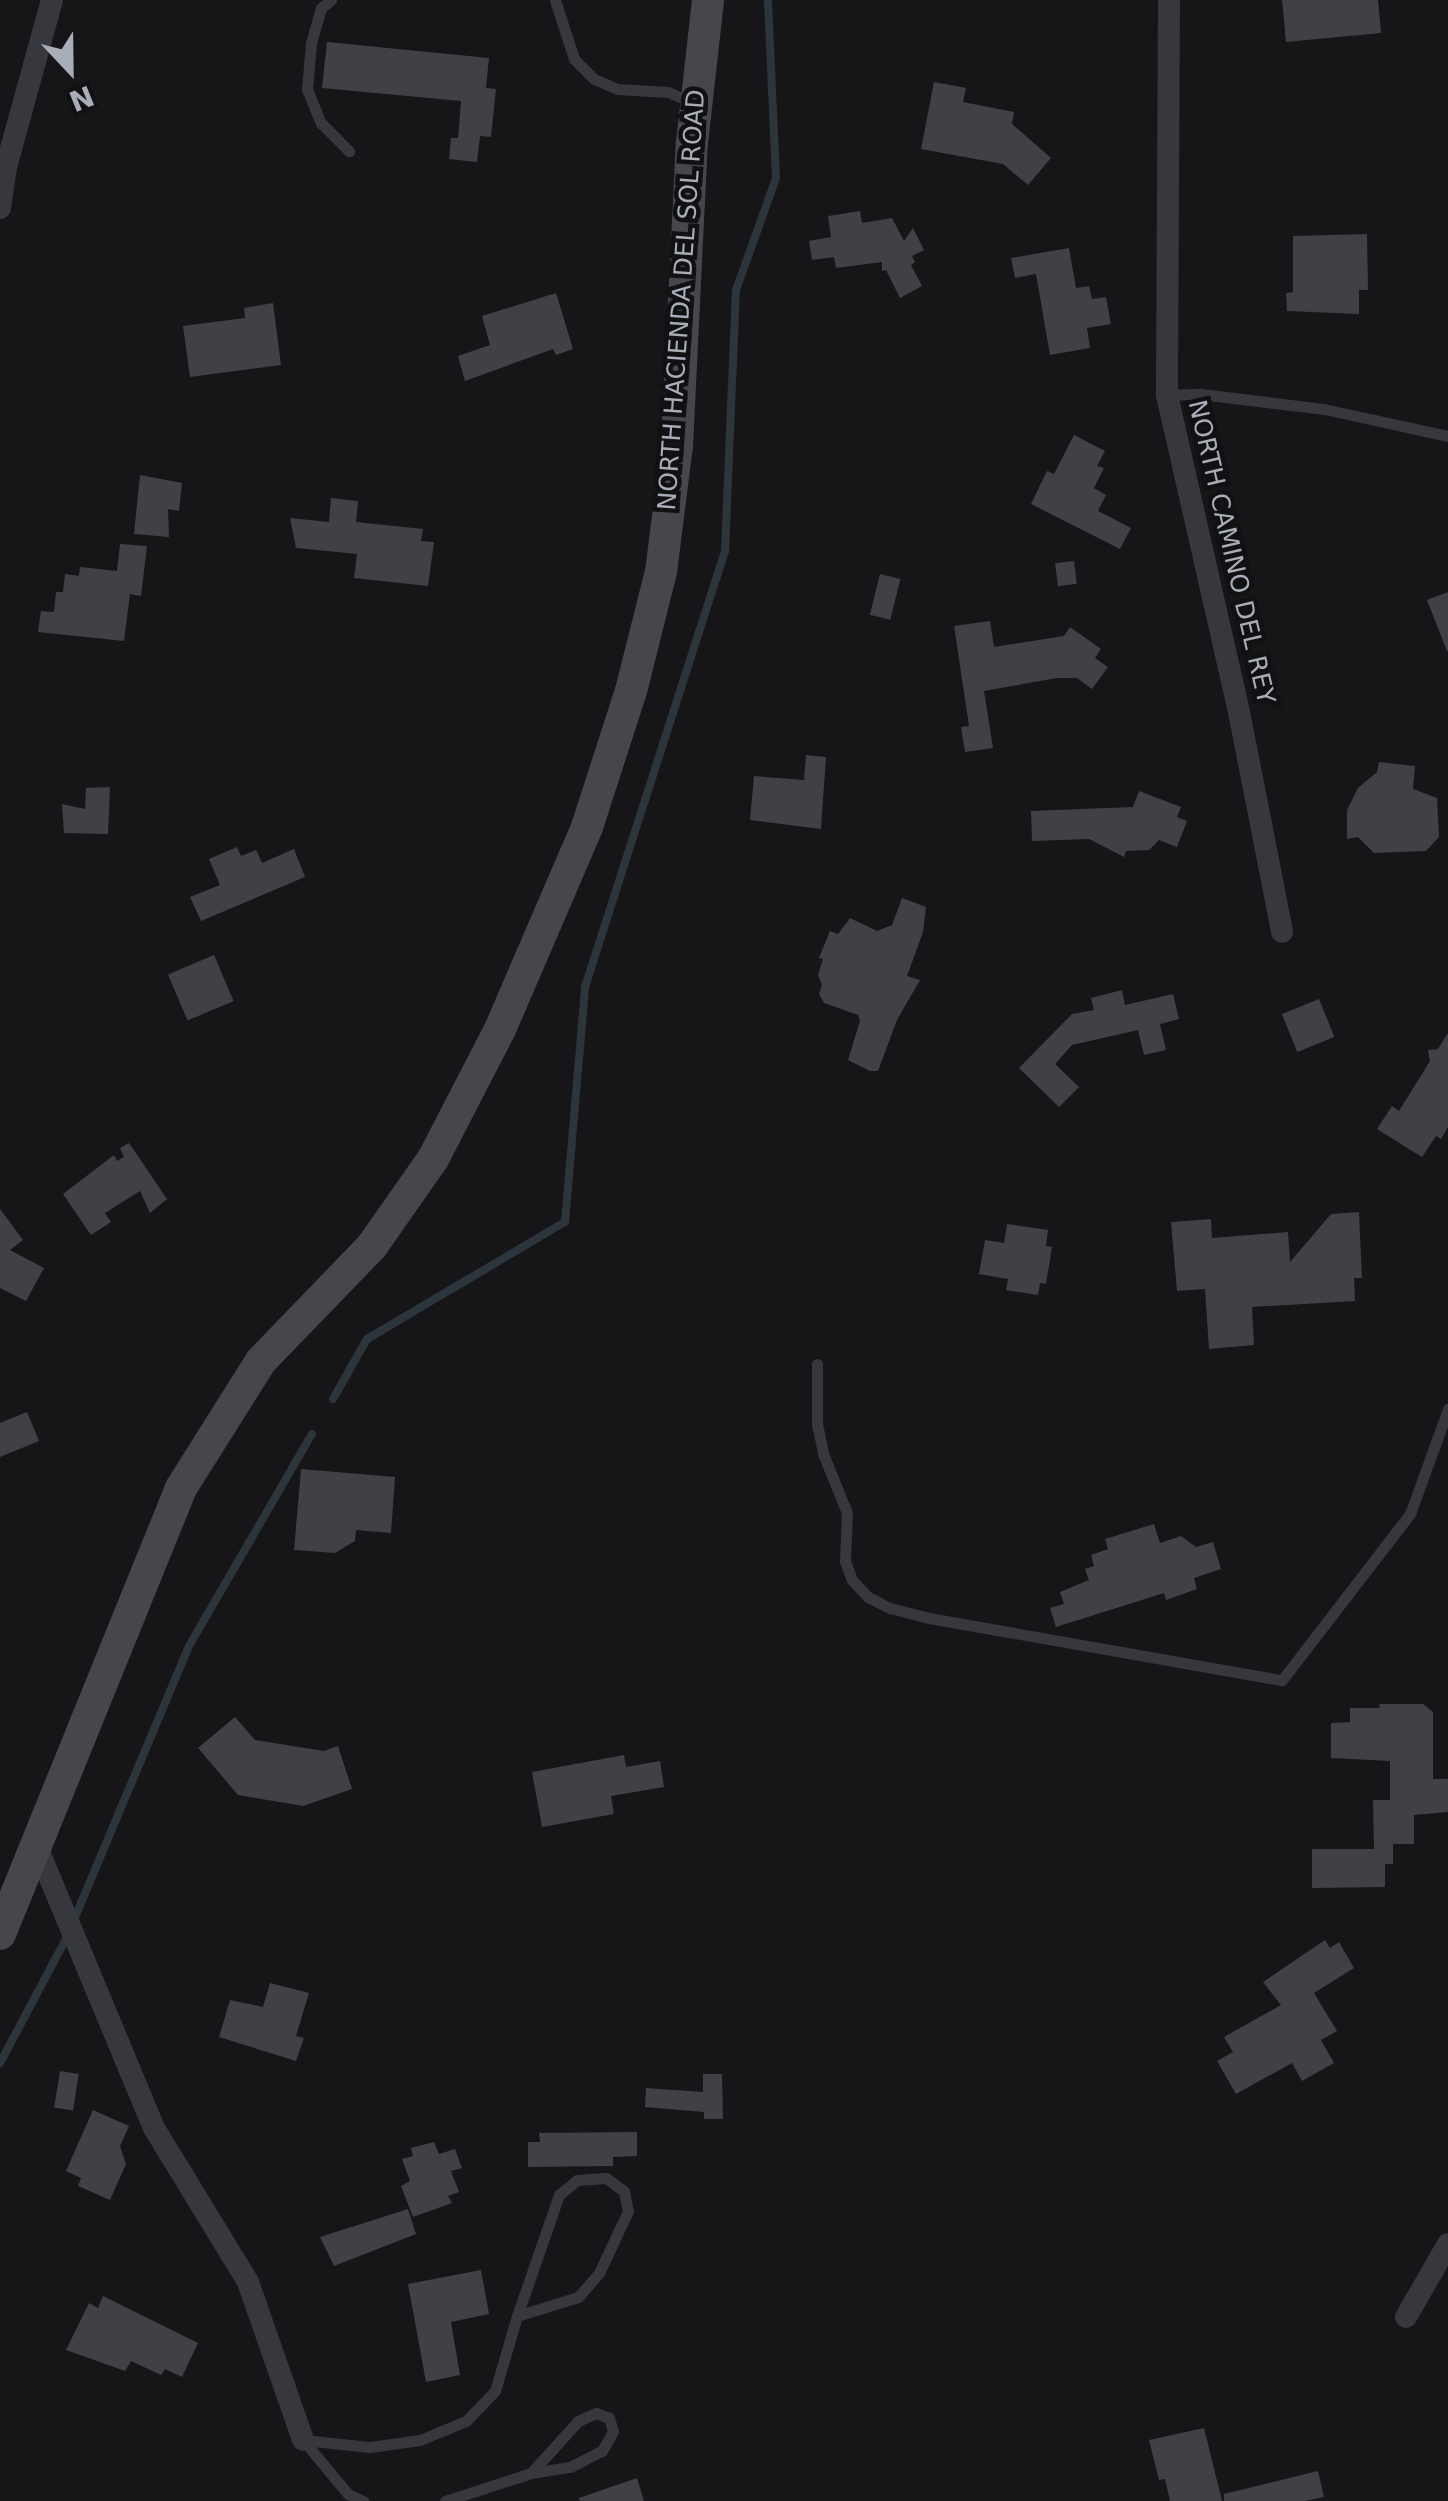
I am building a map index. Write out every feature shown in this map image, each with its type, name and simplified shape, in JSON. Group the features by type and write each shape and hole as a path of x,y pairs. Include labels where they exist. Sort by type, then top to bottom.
{"street":[{"path":"0,208 6,167 52,0"},
{"name":"NORTH HACIENDA DEL SOL ROAD","path":"0,1934 180,1488 261,1361 372,1246 433,1159 501,1027 587,827 631,691 661,572 677,446 695,104 708,0"},
{"name":"NORTH CAMINO DEL REY","path":"1168,0 1168,395 1239,712 1282,932"},
{"path":"37,1846 154,2128 248,2282 303,2440"},
{"path":"1406,2317 1446,2251"}],"lane":[{"path":"331,0 321,8 311,44 307,89 321,123 350,151"},
{"path":"555,0 574,59 594,79 617,88 668,92 695,104"},
{"path":"1168,395 1202,394 1324,410 1448,436"},
{"path":"817,1364 817,1424 824,1456 847,1513 845,1561 852,1580 868,1596 928,1618 1282,1680 1410,1514 1448,1409"},
{"path":"303,2440 370,2447 420,2440 466,2422 495,2391 517,2316 559,2195 577,2180 606,2178 624,2191 628,2211 599,2273 578,2296 517,2316"},
{"path":"446,2501 532,2473 570,2467 602,2451 614,2431 609,2418 596,2413 578,2421 532,2473"},
{"path":"303,2440 348,2494 362,2501"}],"building":[{"path":"1282,0 1378,0 1381,33 1286,42"},
{"path":"327,42 489,58 486,88 496,89 491,137 480,136 477,162 449,159 451,138 458,138 461,101 322,88"},
{"path":"934,82 966,88 963,102 1014,112 1012,124 1051,158 1028,185 1003,164 921,149"},
{"path":"860,211 862,223 892,218 904,241 913,228 924,250 912,256 915,262 911,265 922,286 900,298 886,270 882,271 882,262 836,268 834,257 812,260 809,241 831,237 828,216"},
{"path":"1367,234 1368,290 1359,290 1359,314 1287,311 1286,293 1293,292 1293,236"},
{"path":"1069,248 1076,288 1089,286 1092,299 1106,297 1111,324 1087,328 1090,348 1050,355 1036,274 1015,278 1011,258"},
{"path":"556,293 573,349 556,355 553,349 465,381 458,356 490,345 482,316"},
{"path":"273,303 281,365 190,377 183,326 245,318 244,308"},
{"path":"1074,435 1105,451 1097,466 1104,468 1094,488 1106,495 1098,511 1131,528 1120,549 1031,504 1047,471 1054,474"},
{"path":"140,475 182,483 179,511 168,509 169,537 134,534"},
{"path":"331,498 358,501 356,522 423,529 421,541 434,542 428,586 354,578 357,554 296,548 290,518 329,522"},
{"path":"120,544 147,546 141,596 130,594 124,641 38,632 41,611 54,612 56,592 63,592 65,574 79,576 80,567 117,571"},
{"path":"1074,561 1077,584 1058,586 1055,563"},
{"path":"880,574 900,579 890,620 870,615"},
{"path":"1448,592 1448,651 1447,651 1427,600"},
{"path":"990,621 994,647 1064,636 1070,627 1101,649 1095,658 1108,667 1092,689 1077,678 1057,678 984,691 993,748 965,752 961,727 969,726 954,626"},
{"path":"806,755 826,757 821,829 750,820 754,776 804,780"},
{"path":"1379,762 1415,766 1413,789 1437,798 1439,837 1426,851 1374,853 1358,837 1347,839 1347,810 1358,788 1377,772"},
{"path":"110,787 108,834 64,833 62,804 85,809 86,788"},
{"path":"1139,791 1181,807 1177,817 1187,821 1177,847 1159,840 1149,850 1126,851 1124,857 1089,839 1032,841 1031,811 1133,807"},
{"path":"237,847 241,856 256,850 262,863 294,849 305,877 201,921 190,897 220,885 209,859"},
{"path":"902,898 926,907 923,932 907,976 920,980 897,1020 878,1071 870,1071 848,1060 860,1021 858,1015 824,1003 819,994 822,985 818,975 823,959 819,958 830,931 838,934 850,918 877,931 892,925"},
{"path":"214,955 234,1001 188,1021 168,975"},
{"path":"1122,990 1125,1005 1173,994 1179,1019 1160,1024 1166,1050 1144,1055 1138,1030 1072,1045 1055,1064 1079,1087 1059,1107 1019,1068 1072,1014 1094,1010 1091,998"},
{"path":"1319,999 1334,1037 1297,1052 1282,1014"},
{"path":"1448,1033 1448,1127 1441,1139 1436,1136 1422,1157 1377,1129 1392,1106 1399,1111 1430,1061 1428,1050 1438,1049"},
{"path":"129,1143 167,1199 150,1213 140,1191 105,1213 111,1222 91,1235 63,1194 114,1155 117,1161 124,1157 120,1148"},
{"path":"0,1209 23,1240 10,1250 44,1268 26,1301 0,1288"},
{"path":"1359,1212 1362,1278 1354,1278 1355,1301 1252,1307 1254,1345 1209,1349 1205,1289 1177,1291 1171,1222 1211,1219 1212,1238 1288,1232 1290,1262 1331,1214"},
{"path":"1007,1224 1048,1230 1046,1246 1052,1247 1046,1284 1040,1283 1038,1295 1006,1290 1008,1279 979,1274 985,1240 1004,1243"},
{"path":"27,1412 39,1441 0,1457 0,1423"},
{"path":"301,1469 395,1477 391,1533 356,1530 355,1541 335,1553 294,1550"},
{"path":"1154,1524 1160,1543 1181,1536 1196,1547 1213,1542 1221,1569 1194,1578 1197,1589 1166,1600 1164,1593 1056,1627 1050,1608 1064,1604 1060,1592 1089,1580 1085,1569 1094,1566 1091,1555 1108,1549 1105,1539"},
{"path":"1379,1704 1423,1704 1433,1712 1433,1779 1448,1779 1448,1812 1414,1815 1414,1844 1393,1844 1393,1864 1385,1864 1385,1887 1312,1888 1312,1849 1374,1849 1373,1800 1390,1800 1390,1761 1331,1758 1331,1723 1350,1722 1350,1708 1380,1708"},
{"path":"235,1717 255,1740 324,1751 338,1746 352,1789 303,1806 238,1795 198,1748"},
{"path":"624,1755 626,1767 660,1761 664,1787 611,1796 614,1814 542,1827 532,1772"},
{"path":"1325,1940 1330,1948 1339,1942 1354,1968 1314,1993 1337,2031 1321,2040 1334,2063 1302,2081 1292,2063 1236,2094 1217,2061 1233,2052 1224,2037 1281,2005 1263,1982"},
{"path":"270,1983 309,1993 296,2036 304,2038 296,2061 219,2037 230,2000 263,2007"},
{"path":"60,2071 79,2074 73,2111 54,2108"},
{"path":"703,2074 722,2074 723,2119 704,2119 704,2112 645,2107 646,2088 703,2092"},
{"path":"93,2110 129,2126 120,2146 126,2164 110,2200 78,2186 81,2178 66,2171"},
{"path":"637,2132 637,2156 613,2157 613,2166 528,2167 528,2142 540,2142 539,2133"},
{"path":"434,2142 439,2154 455,2149 462,2168 451,2171 459,2192 448,2196 452,2203 413,2217 401,2186 410,2181 402,2159 413,2156 411,2148"},
{"path":"408,2209 416,2234 334,2266 320,2237"},
{"path":"481,2270 489,2314 451,2322 460,2375 426,2382 408,2284"},
{"path":"103,2296 198,2343 182,2377 165,2369 161,2375 131,2361 125,2371 66,2350 89,2303 98,2308"},
{"path":"1204,2428 1222,2501 1170,2501 1165,2479 1159,2480 1149,2440"},
{"path":"1318,2471 1324,2497 1305,2501 1224,2501 1224,2494"},
{"path":"637,2478 644,2501 580,2501 579,2498"}],"waterway":[{"path":"333,1399 367,1339 565,1222 585,987 725,551 736,290 776,178 768,0"},
{"path":"73,1922 189,1646 312,1434"},
{"path":"0,2063 68,1935"}]}
